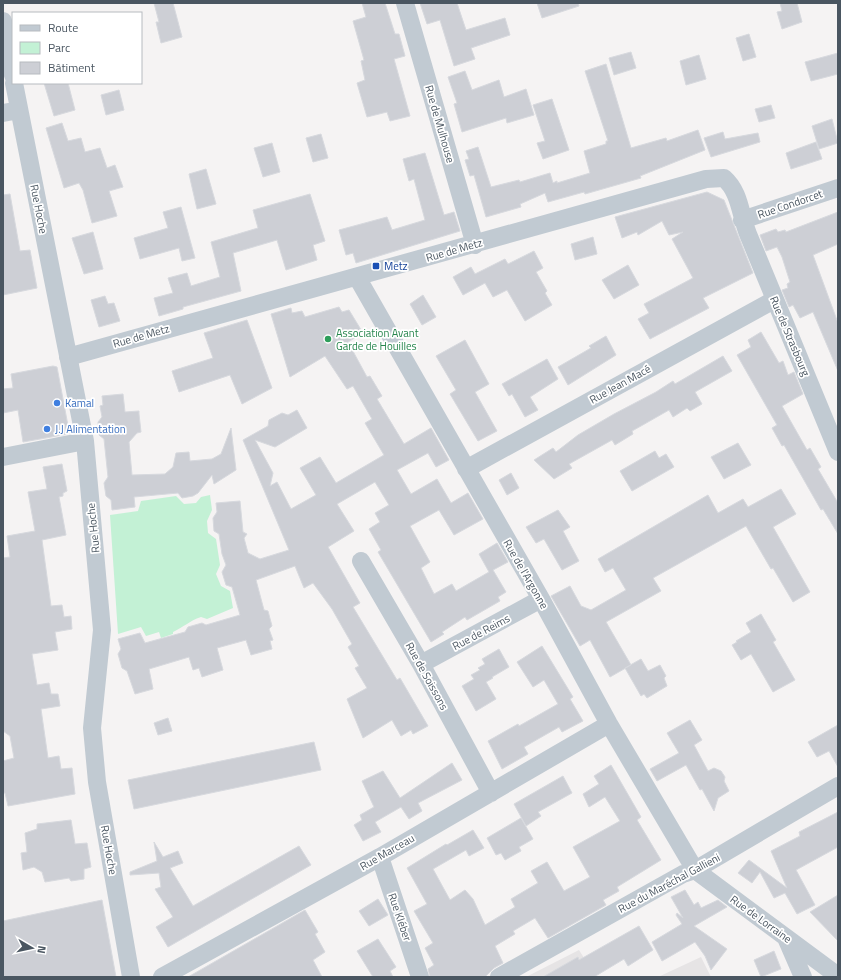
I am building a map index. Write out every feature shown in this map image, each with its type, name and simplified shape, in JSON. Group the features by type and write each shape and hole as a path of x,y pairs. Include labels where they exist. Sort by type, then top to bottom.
{"street":[{"name":"Rue de Mulhouse","path":"405,3 475,245"},
{"path":"3,21 12,70"},
{"name":"Rue Hoche","path":"14,84 11,112 68,357 85,441 102,630 92,728 97,782 131,977"},
{"name":"Rue de Metz","path":"68,357 475,245 706,179 724,178 732,185 737,195 742,220"},
{"name":"Rue Condorcet","path":"742,220 838,188"},
{"name":"Rue de Strasbourg","path":"742,220 838,452"},
{"name":"Rue de l'Argonne","path":"357,277 541,600 609,724 695,870"},
{"name":"Rue Jean Macé","path":"466,469 774,300"},
{"path":"3,457 85,441"},
{"name":"Rue de Soissons","path":"361,561 421,664 491,793"},
{"name":"Rue de Reims","path":"421,664 541,600"},
{"name":"Rue Marceau","path":"162,977 380,857 609,724"},
{"name":"Rue du Maréchal Gallieni","path":"500,977 683,874 695,870 838,786"},
{"name":"Rue Kléber","path":"380,857 420,977"},
{"name":"Rue de Lorraine","path":"695,870 833,972"},
{"path":"784,935 803,977"},
{"name":"Rue de Lorraine","path":"803,977 810,970 833,972"}],"shaded area":[{"path":"579,950 596,977 526,977"},
{"path":"701,957 711,977 658,977"}],"green space":[{"path":"210,495 212,510 207,521 208,533 216,539 220,565 216,574 221,586 230,591 233,608 207,619 201,617 173,632 173,634 161,638 159,632 146,636 141,627 118,634 110,515 138,511 141,501 176,496 184,504 196,503 201,497"}],"building":[{"path":"154,3 173,3 182,37 161,43 156,22 159,22"},
{"path":"362,3 385,3 395,34 399,34 405,56 394,59 410,116 390,121 387,112 367,117 357,83 365,80 361,61 364,60 353,21 366,17"},
{"path":"420,3 457,3 466,30 505,18 510,35 471,48 475,59 454,66 440,20 427,24"},
{"path":"537,3 578,3 579,6 542,18"},
{"path":"780,3 797,3 802,22 782,29 777,12 782,11"},
{"path":"749,34 756,57 743,61 736,38"},
{"path":"631,52 636,68 614,75 609,58"},
{"path":"838,53 838,74 811,81 805,62"},
{"path":"699,55 706,79 686,85 680,61"},
{"path":"606,64 631,148 666,138 667,141 698,130 705,150 640,176 641,178 585,194 584,192 548,202 545,193 520,204 521,207 486,217 474,175 470,176 465,160 469,159 466,151 478,147 491,187 519,180 520,182 550,173 553,183 557,181 557,183 590,173 584,151 606,144 606,141 608,141 585,71"},
{"path":"465,71 472,90 499,80 504,97 526,89 534,115 507,123 506,118 462,132 454,104 457,103 448,77"},
{"path":"44,84 68,84 75,110 54,116"},
{"path":"119,90 124,110 106,115 101,95"},
{"path":"552,99 569,150 543,159 537,143 545,141 533,105"},
{"path":"771,105 775,118 759,122 755,109"},
{"path":"832,119 838,143 819,149 812,126"},
{"path":"62,123 68,141 81,138 85,152 100,148 107,168 115,165 123,187 109,191 117,216 92,223 83,190 79,183 64,188 46,128"},
{"path":"723,132 725,139 758,133 760,142 711,157 704,138"},
{"path":"321,134 328,158 313,162 306,138"},
{"path":"816,142 822,159 791,169 786,153"},
{"path":"272,143 280,172 263,177 254,148"},
{"path":"425,153 444,215 454,212 460,231 356,263 353,253 346,255 339,230 387,217 392,230 425,220 414,179 409,181 403,159"},
{"path":"206,169 216,204 197,209 189,174"},
{"path":"707,192 724,200 753,273 703,298 709,308 650,339 638,319 649,313 644,304 693,278 672,239 683,232 669,235 662,221 638,235 637,232 622,238 615,217"},
{"path":"10,194 20,251 30,250 37,288 3,295 3,195"},
{"path":"310,194 325,241 313,245 317,260 286,270 277,240 233,253 241,291 183,307 183,309 159,316 154,298 173,293 168,278 187,273 191,286 220,277 211,242 258,228 253,210"},
{"path":"181,207 195,258 182,261 179,248 140,259 134,238 168,228 163,212"},
{"path":"838,212 838,244 813,255 838,323 838,371 813,312 800,318 793,305 789,307 782,290 788,288 787,284 790,282 782,257 777,247 766,251 760,235 776,229 778,232 785,230 786,232"},
{"path":"93,232 103,269 84,274 72,238"},
{"path":"593,237 597,254 575,260 571,244"},
{"path":"534,251 543,268 536,272 547,291 545,293 552,305 525,321 507,290 493,297 485,283 463,295 453,277 471,267 475,274 505,259 508,264"},
{"path":"628,265 639,285 614,299 602,280"},
{"path":"423,295 436,317 422,325 410,304"},
{"path":"105,296 108,304 114,303 120,321 99,327 91,300"},
{"path":"339,307 342,312 349,310 363,333 348,342 367,377 370,376 382,396 377,399 404,444 431,428 449,460 436,467 428,453 397,470 411,494 437,479 451,503 468,493 483,519 454,535 439,510 410,526 430,562 421,568 434,594 452,584 456,591 489,572 479,554 497,543 508,562 493,570 506,592 498,597 500,601 467,620 465,617 442,632 444,634 431,642 378,552 381,550 369,529 380,522 375,513 389,505 375,482 337,504 354,531 328,547 360,603 353,607 397,680 400,678 428,726 413,734 411,730 401,736 392,720 363,738 347,699 367,688 355,668 359,666 348,647 352,644 332,609 313,583 304,588 295,566 256,580 264,610 268,611 272,626 269,629 273,640 270,641 272,649 251,655 246,640 217,648 223,670 202,677 199,668 193,670 189,657 149,669 153,689 135,694 127,671 122,668 118,654 121,649 118,639 140,633 145,643 185,632 188,627 202,623 206,625 240,615 232,587 226,585 222,572 226,565 222,554 219,534 214,531 213,518 217,512 216,503 240,501 243,532 247,534 244,538 248,553 260,559 289,550 243,440 268,426 269,420 282,413 288,415 297,410 307,428 275,447 255,440 273,473 270,486 277,482 291,509 316,495 300,468 320,457 336,483 384,455 365,423 372,419 353,386 347,389 325,356 290,377 271,314 291,308 292,313 302,311 305,317"},
{"path":"247,320 272,388 242,404 230,375 179,392 172,371 213,358 204,333"},
{"path":"761,332 779,363 783,361 788,375 794,372 803,394 782,406 807,450 810,448 821,467 818,469 838,503 838,534 823,509 821,510 784,445 782,446 772,428 777,425 737,355 751,347 748,340"},
{"path":"606,336 616,355 568,385 558,367 591,348 589,346"},
{"path":"465,340 489,384 475,392 497,431 478,441 450,394 456,390 436,356"},
{"path":"723,356 732,371 695,392 702,404 690,411 687,408 673,417 669,410 632,431 633,434 615,445 612,440 569,464 572,468 554,479 534,460 553,448 556,452 578,435 614,414 656,392 673,381 675,384"},
{"path":"547,359 558,379 530,397 538,410 525,417 512,394 509,396 502,384"},
{"path":"53,366 57,367 69,431 68,434 23,442 18,410 3,413 3,389 13,388 11,374"},
{"path":"123,394 125,412 139,411 141,432 137,433 129,442 132,475 165,474 173,467 176,453 189,452 190,461 212,459 221,454 231,428 236,470 214,484 212,475 198,493 193,496 182,498 178,493 134,497 135,507 112,510 111,500 106,496 104,483 108,477 104,439 99,435 98,422 102,417 100,406 103,405 102,396"},
{"path":"738,443 751,465 724,479 711,457"},
{"path":"655,451 659,458 666,454 674,467 632,491 620,471"},
{"path":"62,464 67,491 63,493 63,496 59,497 66,535 42,540 51,606 62,605 64,617 71,616 72,629 55,632 58,650 32,654 37,685 49,683 51,694 58,694 60,706 41,709 48,758 59,756 61,769 72,768 75,794 8,806 5,793 3,793 3,761 14,758 10,736 3,731 3,558 10,557 7,536 35,531 28,492 47,489 43,467"},
{"path":"511,473 519,488 507,495 499,480"},
{"path":"781,489 796,514 773,527 810,592 793,602 773,568 771,569 746,526 653,578 661,591 606,622 631,665 610,677 590,640 580,646 551,596 570,586 581,606 591,610 626,590 613,568 605,572 598,559 708,495 718,513 743,499 748,507"},
{"path":"558,510 570,527 563,531 579,561 562,570 544,539 536,543 526,527"},
{"path":"761,614 776,640 773,642 795,680 773,692 751,654 741,660 732,645 751,632 746,623"},
{"path":"542,646 573,697 570,699 583,721 562,732 559,727 524,747 528,754 502,769 488,741 518,724 519,726 558,704 544,680 533,687 517,662"},
{"path":"499,649 509,667 486,682 496,699 476,711 462,686 474,679 471,675 480,670 478,668 485,664 482,659"},
{"path":"641,659 648,671 660,665 666,676 664,678 667,686 647,698 644,694 641,696 625,668"},
{"path":"168,718 172,731 158,735 154,723"},
{"path":"690,720 702,740 694,745 708,771 714,768 721,771 725,777 724,781 729,791 718,798 714,811 686,765 657,781 650,769 679,753 667,733"},
{"path":"838,725 838,767 829,751 817,757 808,742"},
{"path":"314,742 321,770 134,809 128,780"},
{"path":"452,763 462,780 418,803 422,811 409,819 401,807 375,822 381,832 363,841 354,825 362,820 360,815 374,807 362,781 383,771 400,798"},
{"path":"611,765 641,817 637,820 661,860 617,887 619,891 603,900 606,905 548,938 535,918 513,931 515,934 495,946 503,963 494,968 485,977 430,977 428,969 434,965 425,948 433,943 414,911 427,904 407,868 446,844 447,845 473,830 484,848 469,856 466,850 433,869 450,900 465,890 473,899 485,925 515,907 511,899 538,883 531,871 547,862 564,891 590,877 573,847 620,821 605,797 589,807 583,794 599,784 594,776"},
{"path":"563,776 572,793 538,812 541,816 526,826 514,804"},
{"path":"838,812 838,847 796,870 815,905 797,914 785,893 774,898 760,872 752,883 738,873 749,860 787,888 771,851 800,836 799,832"},
{"path":"521,818 533,839 519,847 521,851 505,860 501,853 496,855 487,838"},
{"path":"71,820 75,844 87,843 91,867 84,869 84,879 71,881 69,878 45,882 42,872 34,867 23,870 21,853 27,852 25,833 37,829 37,824"},
{"path":"154,842 163,857 178,851 183,863 170,868 193,906 299,846 311,865 168,947 156,927 173,917 155,889 161,887 159,873 130,875 130,872 157,861"},
{"path":"685,890 694,905 698,902 701,908 718,900 727,907 694,926 727,949 711,970 705,956 695,942 662,961 652,942 682,924 676,915 677,913 683,918 671,897"},
{"path":"838,895 838,941 810,912"},
{"path":"378,899 388,915 369,926 359,911"},
{"path":"102,900 116,977 3,977 3,921"},
{"path":"305,910 318,932 315,934 325,952 313,960 322,977 188,977"},
{"path":"639,926 653,950 628,966 624,959 594,977 543,977 578,957 579,960"},
{"path":"378,939 396,967 390,971 393,977 373,977 357,951"},
{"path":"774,951 781,969 761,977 754,960"}],"place":[{"name":"Metz","path":"376,266"},
{"name":"Association Avant Garde de Houilles","path":"328,339"},
{"name":"Kamal","path":"57,403"},
{"name":"J.J Alimentation","path":"47,429"}]}
